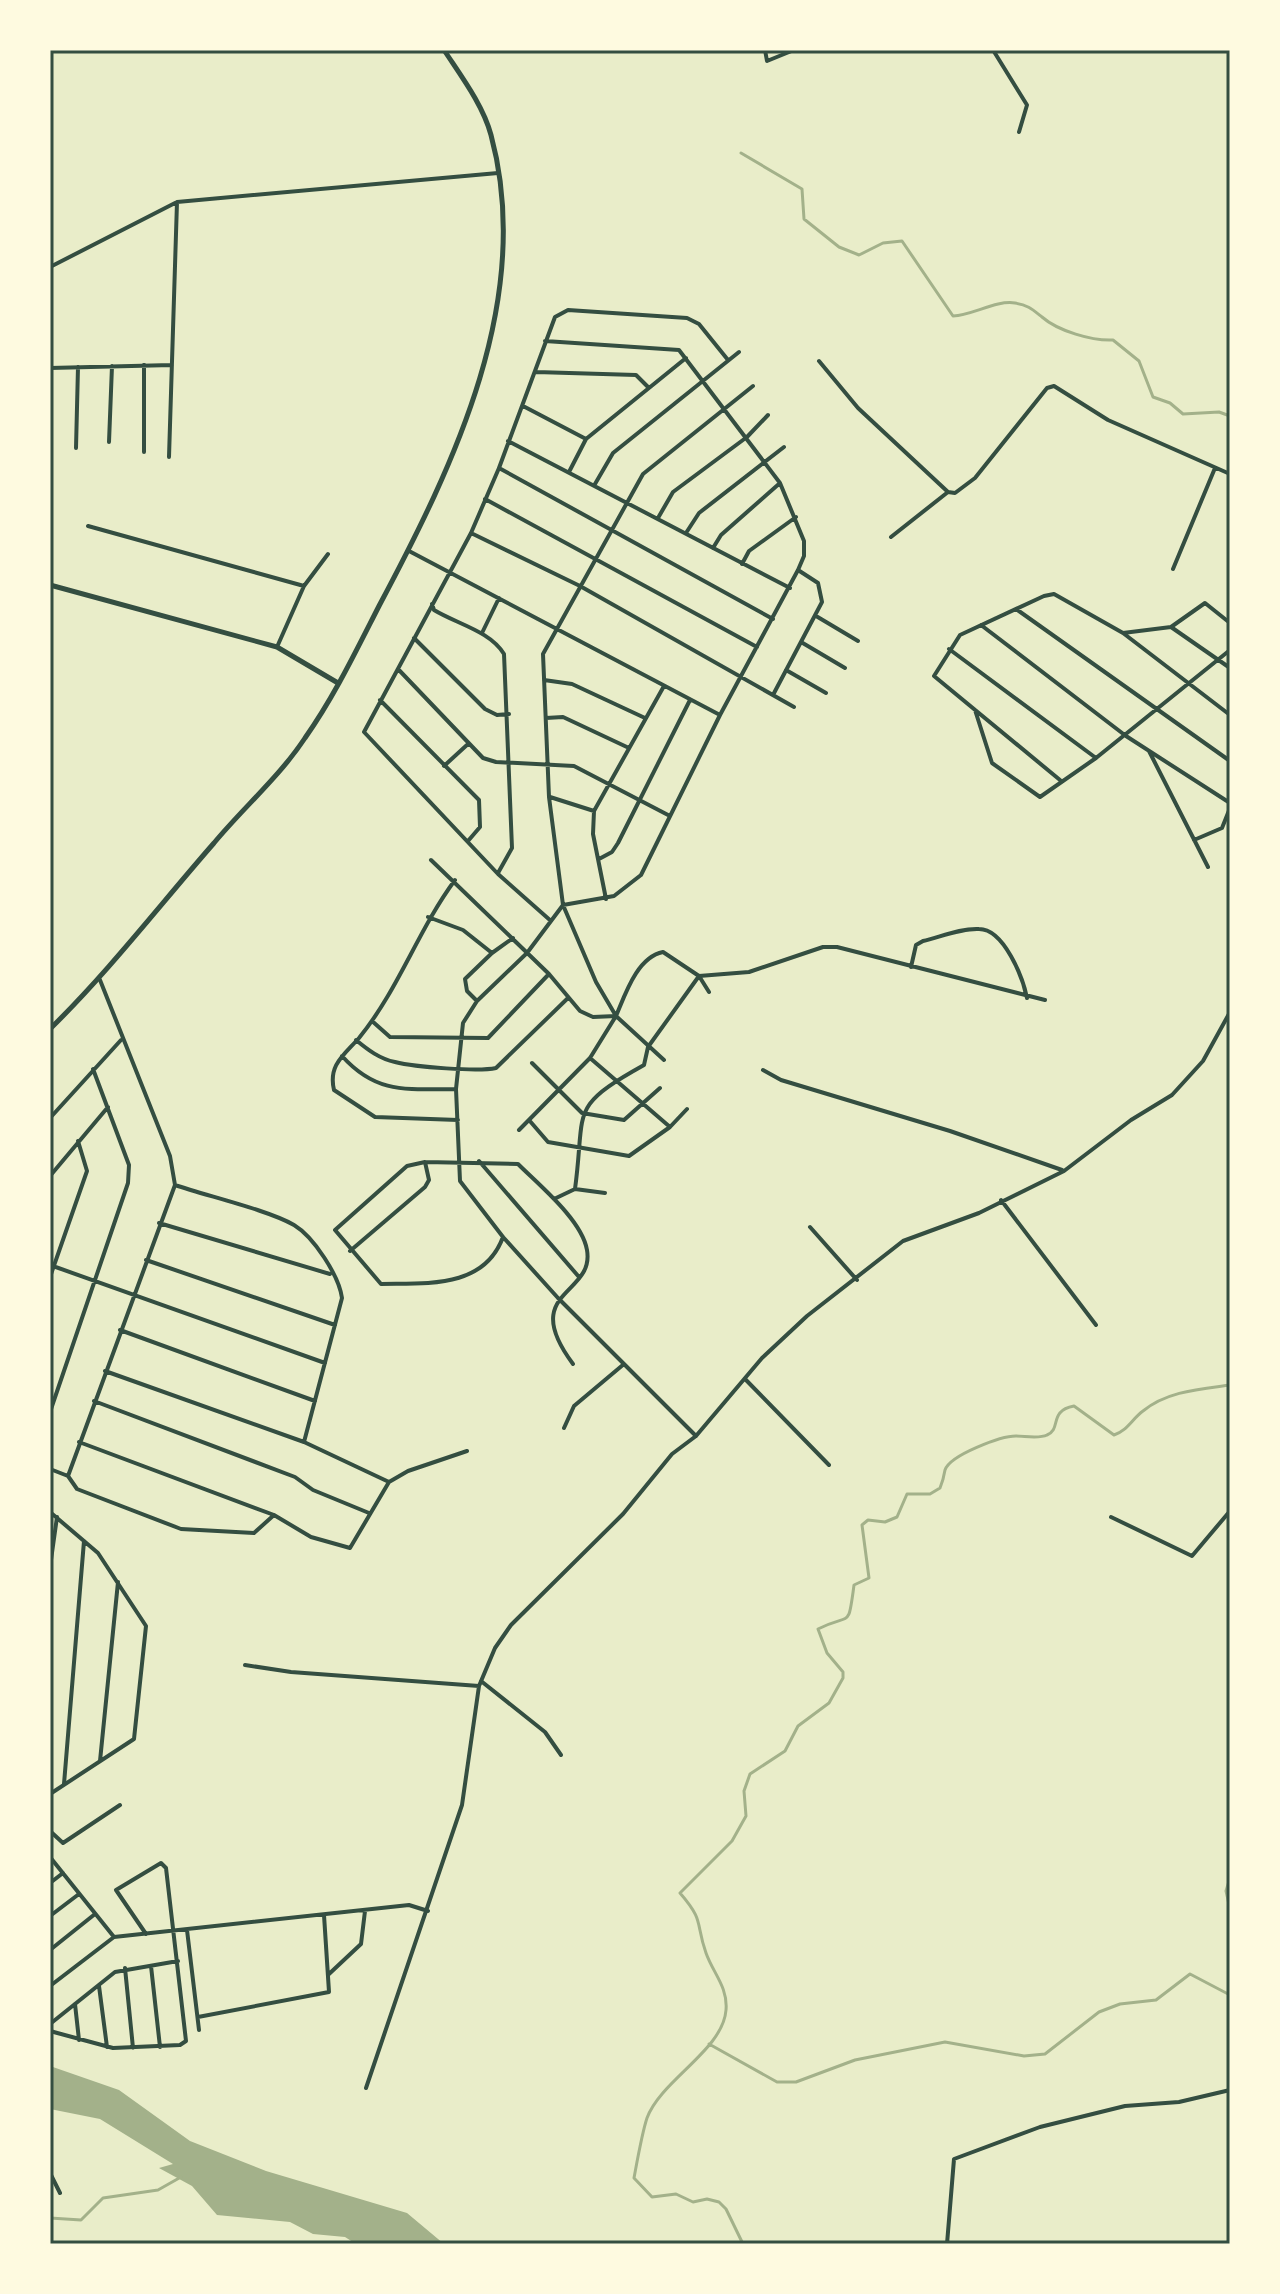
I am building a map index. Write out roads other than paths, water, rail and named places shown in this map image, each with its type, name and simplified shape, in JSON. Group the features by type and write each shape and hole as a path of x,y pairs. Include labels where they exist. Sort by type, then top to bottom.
{"street":[{"path":"50,1029 100,980 179,882 304,740 409,551 479,386 500,267 503,215 490,132 444,50"},
{"path":"765,50 767,61 794,50"},
{"path":"993,50 1027,105 1019,132"},
{"path":"50,267 177,202 498,173"},
{"path":"169,457 177,202"},
{"path":"551,921 498,874 364,732 471,533 523,406 545,341 560,312 687,318 699,324 728,360"},
{"path":"545,341 670,348 686,357 780,483 804,541 804,556 790,588 720,715 641,875 627,890 606,899 563,905 527,953 468,1012 459,1036 456,1089 460,1181 503,1237 558,1298 696,1436"},
{"path":"595,484 613,453 739,352"},
{"path":"569,472 586,439 686,357"},
{"path":"819,361 858,408 948,492 955,493 975,478 1047,388 1054,386 1108,420 1230,474"},
{"path":"144,365 144,452"},
{"path":"50,368 172,365"},
{"path":"76,448 78,366"},
{"path":"109,442 112,366"},
{"path":"534,372 636,375 648,387"},
{"path":"664,1060 616,1016 596,982 563,905 549,797 543,654 643,474 753,386"},
{"path":"523,406 586,439"},
{"path":"658,518 673,492 747,437 768,415"},
{"path":"507,440 627,500 790,588"},
{"path":"686,533 699,513 784,447"},
{"path":"499,468 773,619"},
{"path":"1173,569 1215,468"},
{"path":"713,548 721,535 780,483"},
{"path":"891,537 948,492"},
{"path":"485,499 757,647"},
{"path":"742,564 749,551 796,517"},
{"path":"88,526 304,586"},
{"path":"471,533 580,586 794,707"},
{"path":"409,551 720,715"},
{"path":"277,647 304,586 328,554"},
{"path":"773,695 816,616 822,593 818,583 798,570"},
{"path":"50,585 277,647 338,683"},
{"path":"1060,780 934,676 960,635 1054,594 1123,633 1230,715"},
{"path":"482,633 499,598"},
{"path":"1123,633 1171,627 1205,603 1230,623"},
{"path":"432,604 446,617 497,642 504,654 509,714 512,848 498,874"},
{"path":"1016,609 1230,761"},
{"path":"816,616 858,641"},
{"path":"981,625 1126,736 1230,806 1222,828 1194,840"},
{"path":"1171,627 1230,668"},
{"path":"414,638 485,709 497,715 509,714"},
{"path":"801,642 845,668"},
{"path":"949,649 1096,758"},
{"path":"974,709 992,763 1040,797 1126,736 1230,650"},
{"path":"398,669 483,758 510,763 574,766 670,816"},
{"path":"786,670 826,693"},
{"path":"544,680 572,684 645,718"},
{"path":"606,899 592,820 594,811 664,686"},
{"path":"380,700 479,800 480,827 468,841"},
{"path":"599,859 612,852 641,801 690,700"},
{"path":"546,718 563,717 629,748"},
{"path":"444,766 468,744"},
{"path":"1148,748 1208,867"},
{"path":"549,797 594,811"},
{"path":"431,860 549,974 580,1011 593,1017 616,1016"},
{"path":"455,880 428,917 402,975 372,1021 334,1065 334,1090 375,1117 458,1120"},
{"path":"428,917 463,930 492,953"},
{"path":"911,968 916,945 923,941 978,929 987,930 998,939 1022,974 1027,998"},
{"path":"477,1001 467,991 465,979 513,938"},
{"path":"575,1189 582,1113 614,1080 644,1065 648,1047 699,976 749,972 823,947 837,947 1027,998 1045,1000"},
{"path":"519,1130 590,1058 616,1016 629,986 655,953 663,952 699,976 709,992"},
{"path":"372,1021 390,1037 488,1038 549,974"},
{"path":"68,1476 175,1185 170,1156 100,980"},
{"path":"356,1040 371,1052 394,1062 458,1066 481,1071 496,1068 568,998"},
{"path":"366,2088 462,1805 480,1684 495,1648 511,1625 623,1514 672,1454 696,1436 762,1358 807,1316 857,1280 903,1241 979,1213 1064,1171 1131,1120 1172,1095 1203,1061 1230,1012"},
{"path":"50,1118 122,1039"},
{"path":"342,1056 377,1084 402,1089 456,1089"},
{"path":"590,1058 670,1127"},
{"path":"532,1063 582,1113 624,1120 660,1088"},
{"path":"50,1412 128,1183 129,1165 93,1069"},
{"path":"763,1070 781,1080 950,1131 1064,1171"},
{"path":"50,1176 108,1107"},
{"path":"529,1120 548,1142 629,1156 670,1127 687,1109"},
{"path":"50,1277 87,1171 78,1141"},
{"path":"479,1161 579,1277"},
{"path":"503,1237 498,1250 455,1282 381,1284 335,1230 407,1166 425,1162 479,1161 518,1164 554,1199 583,1236 588,1253 579,1277 558,1298 552,1314 554,1330 573,1364"},
{"path":"350,1251 425,1187 429,1180 425,1162"},
{"path":"175,1185 295,1226 310,1240 333,1275 342,1298 304,1442"},
{"path":"554,1199 575,1189 605,1193"},
{"path":"1001,1200 1096,1325"},
{"path":"159,1223 333,1275"},
{"path":"810,1227 857,1280"},
{"path":"146,1260 335,1325"},
{"path":"52,1266 325,1363"},
{"path":"120,1330 315,1401"},
{"path":"564,1428 574,1406 624,1364"},
{"path":"105,1371 304,1442 389,1482"},
{"path":"746,1380 829,1465"},
{"path":"94,1401 295,1477 313,1490 369,1513"},
{"path":"79,1442 274,1515 311,1537 350,1548 389,1482 408,1471 467,1451"},
{"path":"50,1469 68,1476 77,1489 181,1529 254,1533 274,1515"},
{"path":"1111,1517 1192,1556 1230,1511"},
{"path":"50,1512 84,1541 118,1580 146,1626 134,1739 50,1794"},
{"path":"50,1567 57,1517"},
{"path":"64,1784 84,1541"},
{"path":"100,1761 118,1580"},
{"path":"245,1665 291,1672 480,1684 545,1732 561,1755"},
{"path":"50,1831 63,1843 120,1805"},
{"path":"50,1857 114,1937"},
{"path":"50,2031 107,2047 160,2047 186,2041 175,1931 166,1868 161,1863 116,1890 146,1934"},
{"path":"50,1883 63,1873"},
{"path":"50,1916 79,1894"},
{"path":"50,1986 114,1937 409,1905 428,1911"},
{"path":"329,1974 361,1944 365,1911"},
{"path":"50,1950 95,1914"},
{"path":"198,2017 329,1992 324,1915"},
{"path":"187,1930 199,2030"},
{"path":"50,2024 125,1968 178,1961"},
{"path":"151,1965 160,2047"},
{"path":"125,1968 133,2048"},
{"path":"99,1985 107,2047"},
{"path":"75,2004 79,2040"},
{"path":"947,2244 954,2159 1040,2127 1125,2106 1179,2102 1230,2090"},
{"path":"50,2173 60,2193"}],"waterway":[{"path":"741,153 802,189 804,219 839,247 859,255 883,243 902,241 953,316 1000,304 1023,305 1066,331 1095,339 1113,340 1139,361 1153,397 1170,403 1183,414 1219,412 1230,416"},
{"path":"743,2244 726,2209 719,2202 707,2199 693,2202 676,2194 652,2197 634,2178 645,2124 654,2104 714,2038 726,2010 725,1994 706,1953 696,1917 680,1893 732,1841 746,1816 744,1791 750,1774 785,1751 798,1726 829,1703 843,1678 843,1672 827,1653 818,1629 846,1618 854,1585 869,1578 862,1525 868,1520 885,1522 897,1517 907,1494 930,1494 940,1488 949,1464 966,1453 1009,1437 1047,1435 1066,1408 1074,1406 1114,1435 1152,1404 1163,1399 1230,1385"},
{"path":"1230,1878 1226,1891 1230,1909"},
{"path":"709,2044 777,2082 796,2082 855,2060 945,2042 1024,2056 1045,2054 1099,2012 1120,2004 1156,2000 1190,1974 1230,1995"},
{"path":"50,2218 81,2220 103,2198 158,2190 181,2177"}]}
